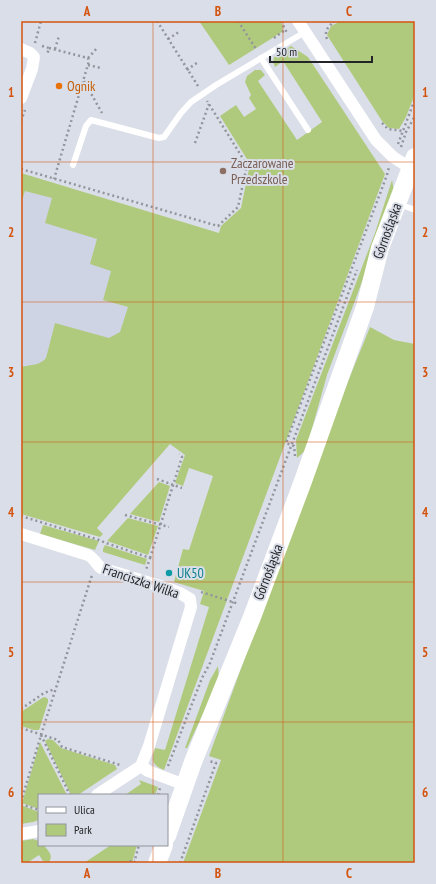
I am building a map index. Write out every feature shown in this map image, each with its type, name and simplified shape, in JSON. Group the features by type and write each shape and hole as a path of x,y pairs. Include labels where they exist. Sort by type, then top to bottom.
{"street":[{"path":"298,21 376,140 406,163"},
{"path":"21,49 30,53 34,57 32,69 21,98"},
{"name":"Górnośląska","path":"168,833 193,762 252,617 287,524 364,307 406,163"},
{"name":"Górnośląska","path":"364,307 411,209 415,189"},
{"name":"Franciszka Wilka","path":"21,534 88,555 92,557 101,568 170,589 190,599 191,607 149,746 141,766"},
{"path":"99,794 141,766 148,771 185,785"},
{"path":"21,834 38,831"},
{"path":"158,863 164,846"}],"lane":[{"path":"73,165 86,126 90,120 158,138 164,137 191,102 305,32"},
{"path":"261,58 308,130"}],"path":[{"path":"34,44 41,21"},
{"path":"21,169 218,226 238,207 248,164 157,21"},
{"path":"238,21 256,49"},
{"path":"330,44 326,38 326,34 329,27 334,22 333,21"},
{"path":"268,42 285,30"},
{"path":"168,39 179,32"},
{"path":"55,49 59,36"},
{"path":"250,53 262,45"},
{"path":"54,179 84,81 89,62 88,58 98,47"},
{"path":"49,48 88,58"},
{"path":"187,70 198,62"},
{"path":"88,65 101,68"},
{"path":"84,81 102,112"},
{"path":"198,87 204,82"},
{"path":"381,204 384,192 406,163 403,131 415,99"},
{"path":"195,143 209,103"},
{"path":"295,457 294,446 286,443 333,323 406,163 406,132 415,116"},
{"path":"379,118 388,129 403,131"},
{"path":"158,794 202,678 210,663 233,603 358,266"},
{"path":"150,558 182,457 179,454"},
{"path":"157,479 182,488"},
{"path":"126,515 169,527"},
{"path":"38,810 21,803 55,689 94,568 97,565"},
{"path":"199,592 239,604"},
{"path":"236,611 242,597"},
{"path":"21,710 44,693 55,689"},
{"path":"21,728 58,740 62,747 124,766"},
{"path":"41,735 70,794"},
{"path":"126,863 134,861 139,846"}],"shaded area":[{"path":"21,187 218,238 221,320 21,370"}],"green space":[{"path":"199,21 280,21 283,26 282,32 229,65"},
{"path":"337,21 415,21 415,94 406,117 399,129 389,128 382,121 327,35 331,26 337,23"},
{"path":"291,46 308,57 385,174 164,770 155,764 153,755 155,748 165,750 209,607 200,604 204,591 174,582 183,549 189,550 213,476 189,468 183,486 175,483 185,455 170,444 97,528 103,534 100,537 21,514 21,367 38,363 46,358 55,323 109,338 120,332 128,307 103,300 111,271 90,264 97,239 45,223 52,198 25,191 21,203 21,173 219,233 221,226 241,208 250,164 220,116 236,105 244,117 256,109 249,98 251,95 245,82 247,76 255,70 261,70 265,75 258,81 297,140 322,122 283,61 275,67 273,62 274,57"},
{"path":"392,180 394,191 380,234 327,375 306,450 297,458 296,440 375,233"},
{"path":"370,327 394,340 415,344 415,863 183,863 221,760 209,756 329,428"},
{"path":"159,482 170,486 159,522 130,514"},
{"path":"128,518 158,526 148,555 107,541"},
{"path":"43,525 99,541 95,550 40,534"},
{"path":"105,545 147,559 145,565 103,552"},
{"path":"218,666 219,680 187,748 185,748 210,680"},
{"path":"45,697 48,699 48,702 39,730 21,726 21,712"},
{"path":"48,739 53,740 61,748 115,765 117,769 80,794 71,794 45,741"},
{"path":"40,742 66,794 38,794 38,809 22,803"},
{"path":"139,780 158,787 155,794 126,794 141,784"},
{"path":"21,805 38,812 38,820 21,824"},
{"path":"33,839 38,841 38,846 45,846 49,851 51,857 49,862 43,861 39,855 27,863 21,863 21,841"},
{"path":"110,846 137,846 132,863 84,863"}],"place":[{"name":"Ognik","path":"59,86"},
{"name":"Zaczarowane Przedszkole","path":"223,171"},
{"name":"UK50","path":"169,573"}]}
